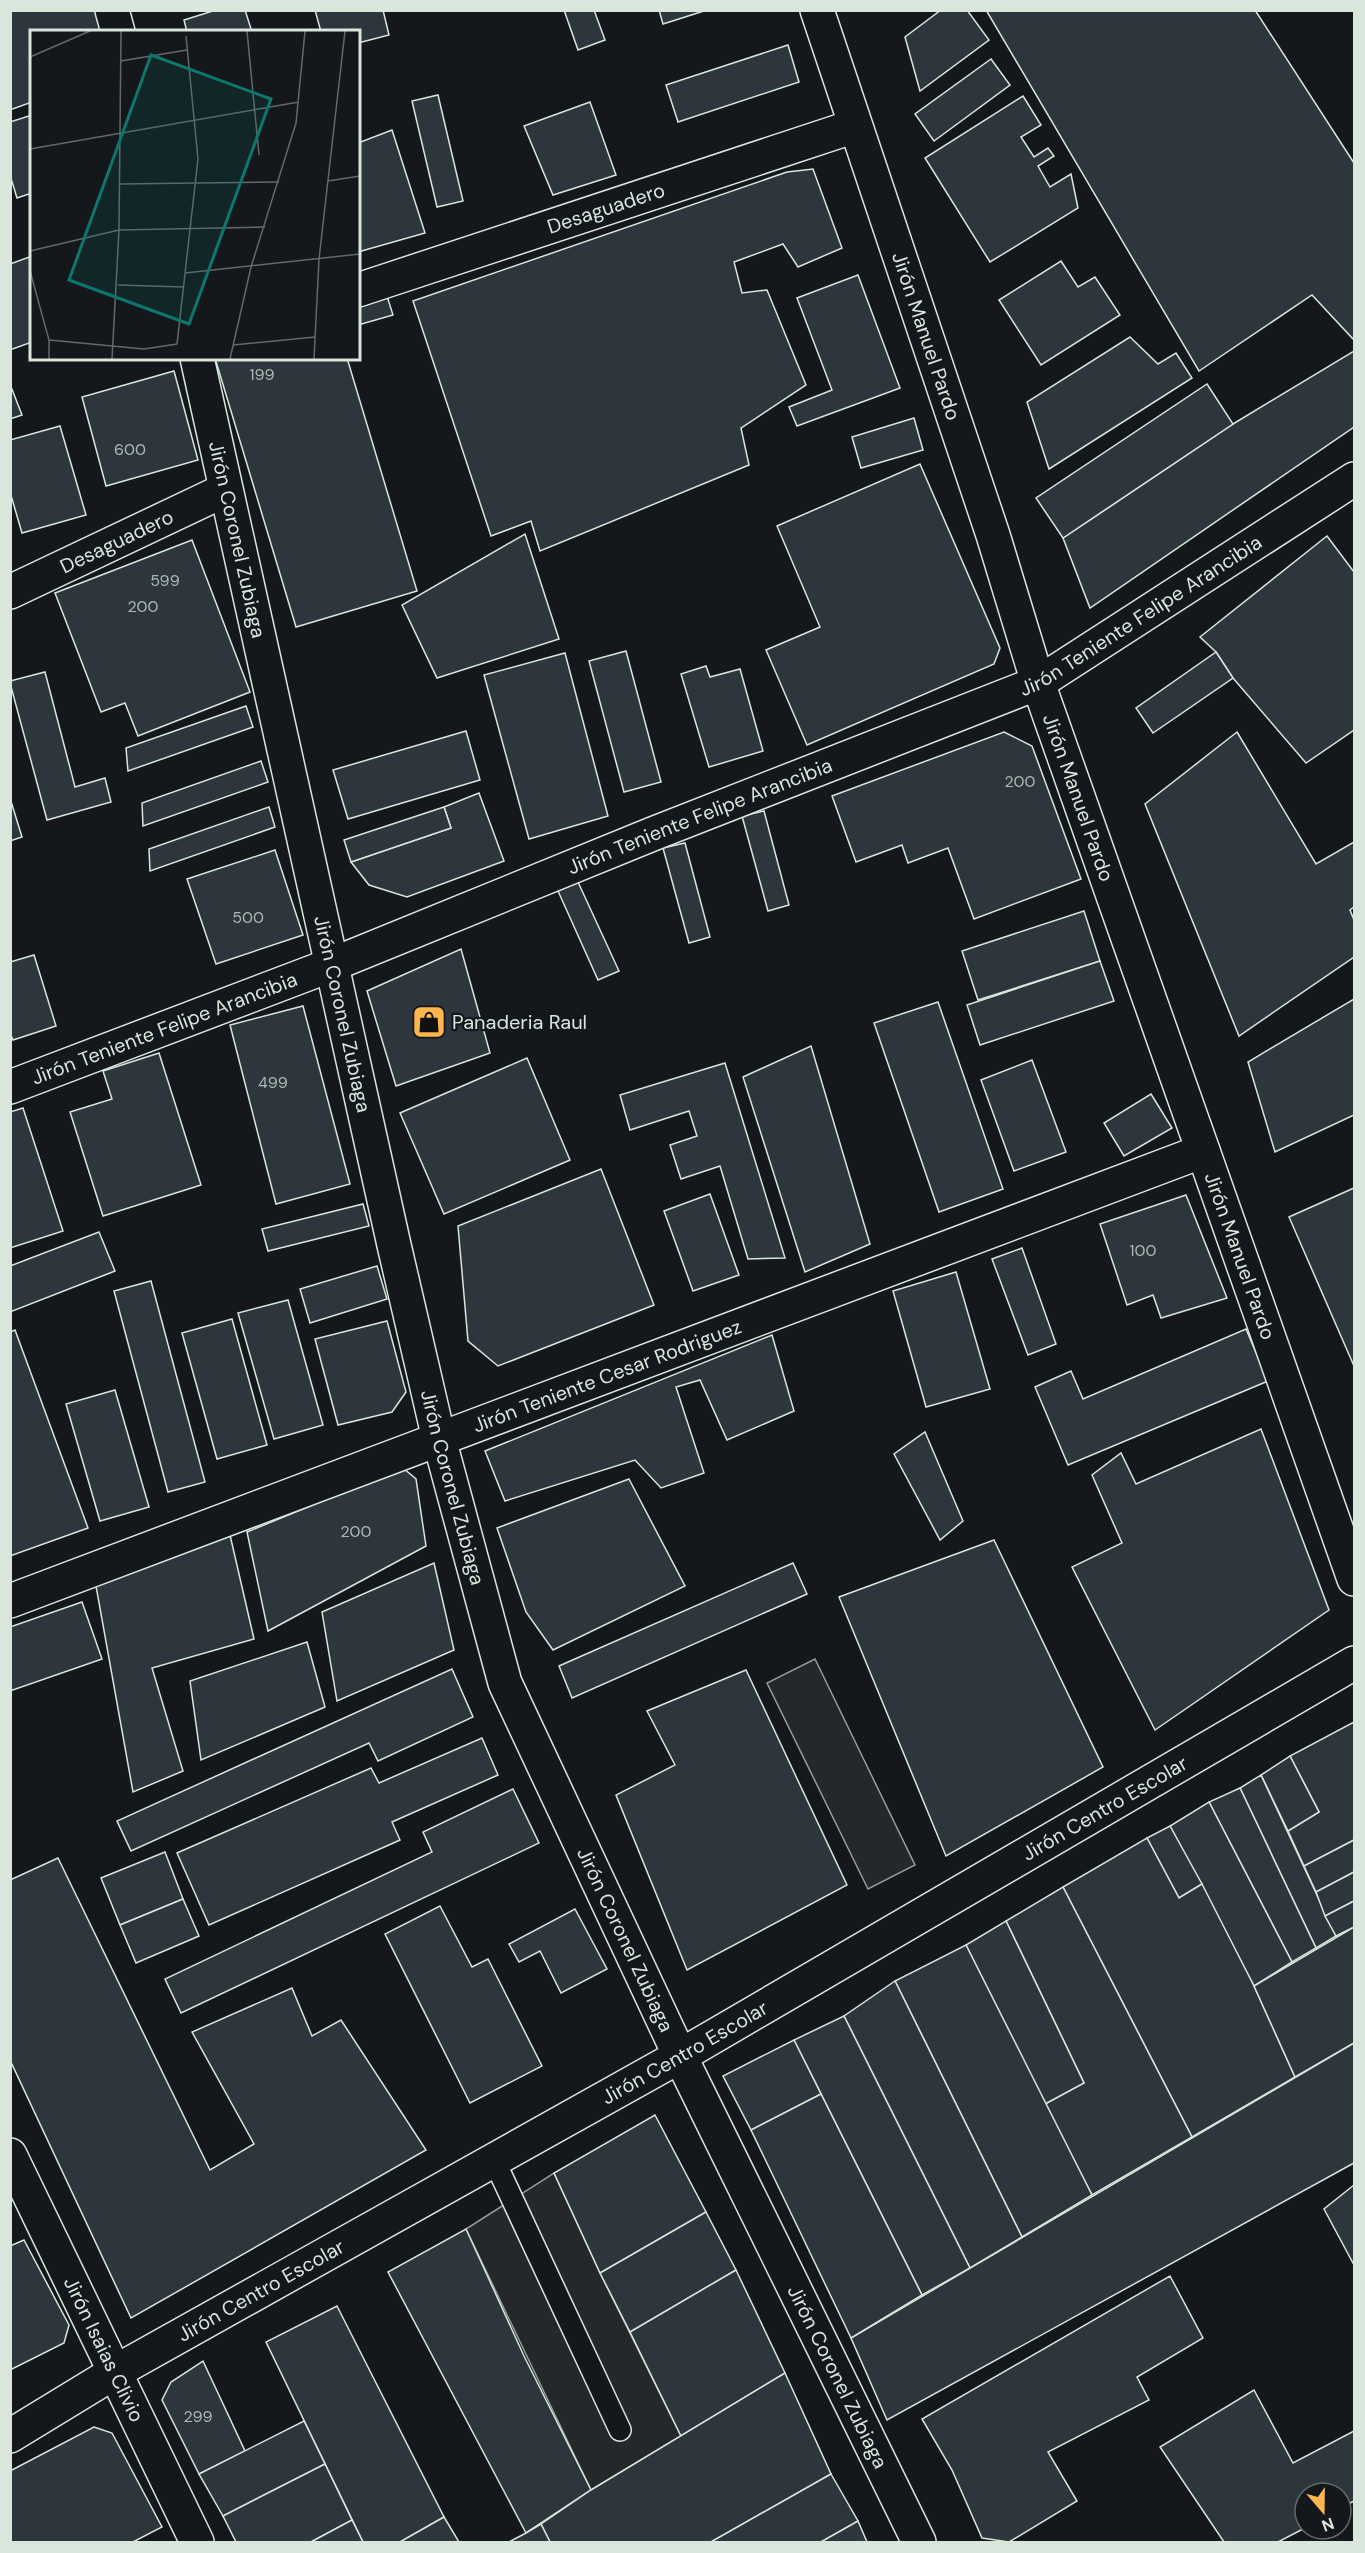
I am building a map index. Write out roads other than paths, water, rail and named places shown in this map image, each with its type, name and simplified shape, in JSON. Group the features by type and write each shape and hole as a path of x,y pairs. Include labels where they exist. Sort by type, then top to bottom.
{"street":[{"path":"112,10 117,30"},
{"name":"Jirón Manuel Pardo","path":"817,10 993,535 1038,683 1354,1579"},
{"name":"Desaguadero","path":"360,289 855,126"},
{"name":"Jirón Coronel Zubiaga","path":"197,360 331,965 439,1439 505,1683 680,2056 919,2542"},
{"name":"Jirón Teniente Felipe Arancibia","path":"10,1087 331,965 655,833 1038,683 1354,479"},
{"name":"Desaguadero","path":"10,592 225,490"},
{"name":"Jirón Teniente Cesar Rodriguez","path":"10,1601 1203,1151"},
{"name":"Jirón Centro Escolar","path":"10,2436 115,2372 680,2056 1354,1663"},
{"name":"Jirón Isaias Clivio","path":"10,2155 197,2542"}],"lane":[{"path":"494,2160 620,2430"}],"place":[{"name":"Panaderia Raul","path":"429,1022"}]}
